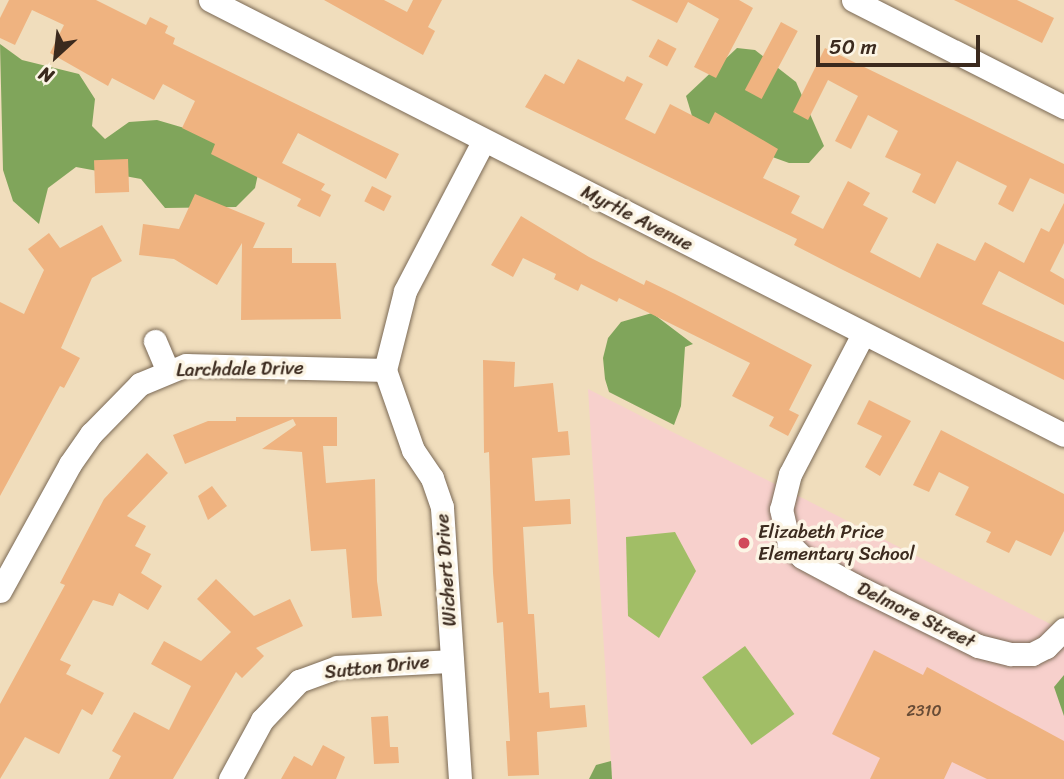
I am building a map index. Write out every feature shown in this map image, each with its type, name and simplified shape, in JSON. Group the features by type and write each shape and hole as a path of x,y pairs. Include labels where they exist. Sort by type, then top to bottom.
{"street":[{"name":"Myrtle Avenue","path":"210,0 483,142 1064,435"},
{"path":"853,0 1064,107"},
{"path":"385,370 405,292 483,142"},
{"name":"Delmore Street","path":"863,334 790,474 781,509 789,544 802,557 853,585 978,646 1011,654 1032,654 1046,647 1064,629"},
{"path":"155,341 167,369"},
{"name":"Larchdale Drive","path":"0,592 90,436 140,384 167,369 186,365 385,370"},
{"name":"Wichert Drive","path":"385,370 413,450 432,478 443,507 460,779"},
{"name":"Sutton Drive","path":"230,779 272,705 299,681 337,667 452,661"}],"shaded area":[{"name":"Elizabeth Price Elementary School","path":"588,389 1064,631 1064,779 612,779"}],"green space":[{"path":"0,44 22,60 79,74 95,99 92,126 105,139 129,122 157,120 263,151 255,188 236,207 165,208 141,179 76,167 48,188 39,224 13,201 3,170"},
{"path":"737,48 755,50 796,82 824,146 809,163 789,163 696,129 686,96"},
{"path":"652,313 693,344 685,347 681,406 674,425 609,392 605,379 603,358 608,338 621,322"},
{"path":"675,532 696,571 659,638 628,616 626,537"},
{"path":"745,646 794,714 751,745 702,677"},
{"path":"1064,675 1064,716 1054,687"},
{"path":"611,761 612,779 589,779 596,765"}],"building":[{"path":"9,0 96,0 146,25 150,17 168,26 165,33 175,38 173,44 399,154 386,179 298,133 282,163 325,184 321,190 331,195 320,217 297,206 301,199 211,154 215,144 182,128 195,101 163,84 154,100 112,78 108,86 50,53 64,25 32,10 15,45 0,38 0,18"},
{"path":"324,0 384,0 407,12 413,0 442,0 428,27 435,31 423,55"},
{"path":"631,0 739,0 753,8 716,78 694,67 719,19 688,2 677,23"},
{"path":"954,0 1017,0 1054,18 1042,43"},
{"path":"781,22 798,31 762,99 745,90"},
{"path":"658,39 677,49 667,67 649,57"},
{"path":"825,48 1064,164 1064,194 1030,178 1013,212 998,204 1007,186 957,161 935,204 912,192 921,174 885,157 898,131 868,115 851,149 835,141 858,96 828,80 808,120 793,112"},
{"path":"578,59 624,82 627,76 643,84 625,119 655,134 670,104 709,124 715,112 778,149 763,178 800,196 791,213 823,229 848,181 870,193 863,205 888,218 870,252 920,278 937,243 975,261 985,242 1024,263 1041,228 1049,232 1064,203 1064,243 1050,271 1064,279 1064,305 999,271 982,304 1064,342 1064,380 794,245 797,239 525,107 545,74 564,84"},
{"path":"128,159 129,192 95,193 94,160"},
{"path":"372,186 392,196 384,211 364,201"},
{"path":"195,194 265,223 253,248 292,248 292,263 336,263 341,319 241,320 242,243 217,285 174,259 139,255 143,224 179,229"},
{"path":"521,216 589,257 644,285 646,280 675,294 812,365 789,410 799,415 788,436 769,426 774,417 732,396 750,363 619,298 617,302 581,284 578,291 554,279 556,274 523,258 513,277 491,265"},
{"path":"102,225 122,261 92,278 61,348 80,358 64,388 60,386 0,496 0,302 24,314 44,270 28,249 49,233 60,248"},
{"path":"483,360 515,362 514,387 553,383 558,432 568,431 570,455 532,458 535,501 570,499 571,524 523,527 528,614 534,614 539,693 549,692 550,708 585,705 587,727 537,732 539,775 508,776 506,741 510,741 503,622 497,623 489,452 484,453"},
{"path":"869,400 911,421 880,476 865,467 882,436 857,424"},
{"path":"236,417 337,417 337,446 323,446 326,483 375,479 377,581 382,616 352,618 346,549 311,551 302,452 262,449 296,425 293,419 185,464 173,435 208,421 236,421"},
{"path":"941,430 1064,494 1064,531 1051,556 1016,540 1009,553 986,542 991,532 955,515 969,487 939,472 929,492 913,485"},
{"path":"147,453 168,473 127,516 146,526 135,546 151,554 141,573 162,586 148,610 119,593 113,606 93,600 60,660 71,665 66,674 104,693 92,715 82,709 59,754 25,737 0,779 0,704 65,585 60,583 104,499"},
{"path":"212,486 227,506 208,520 198,496"},
{"path":"216,579 254,616 290,599 303,626 256,648 264,656 242,678 236,672 173,779 109,779 121,756 112,751 134,712 169,730 191,686 151,664 164,641 201,661 231,632 197,599"},
{"path":"874,650 923,675 927,667 1064,741 1064,779 987,779 952,762 944,779 870,779 880,758 832,734"},
{"path":"388,716 390,747 398,747 399,763 374,764 371,717"},
{"path":"323,745 345,757 336,779 281,779 294,756 312,766"}],"place":[{"name":"Elizabeth Price Elementary School","path":"744,543"}]}
